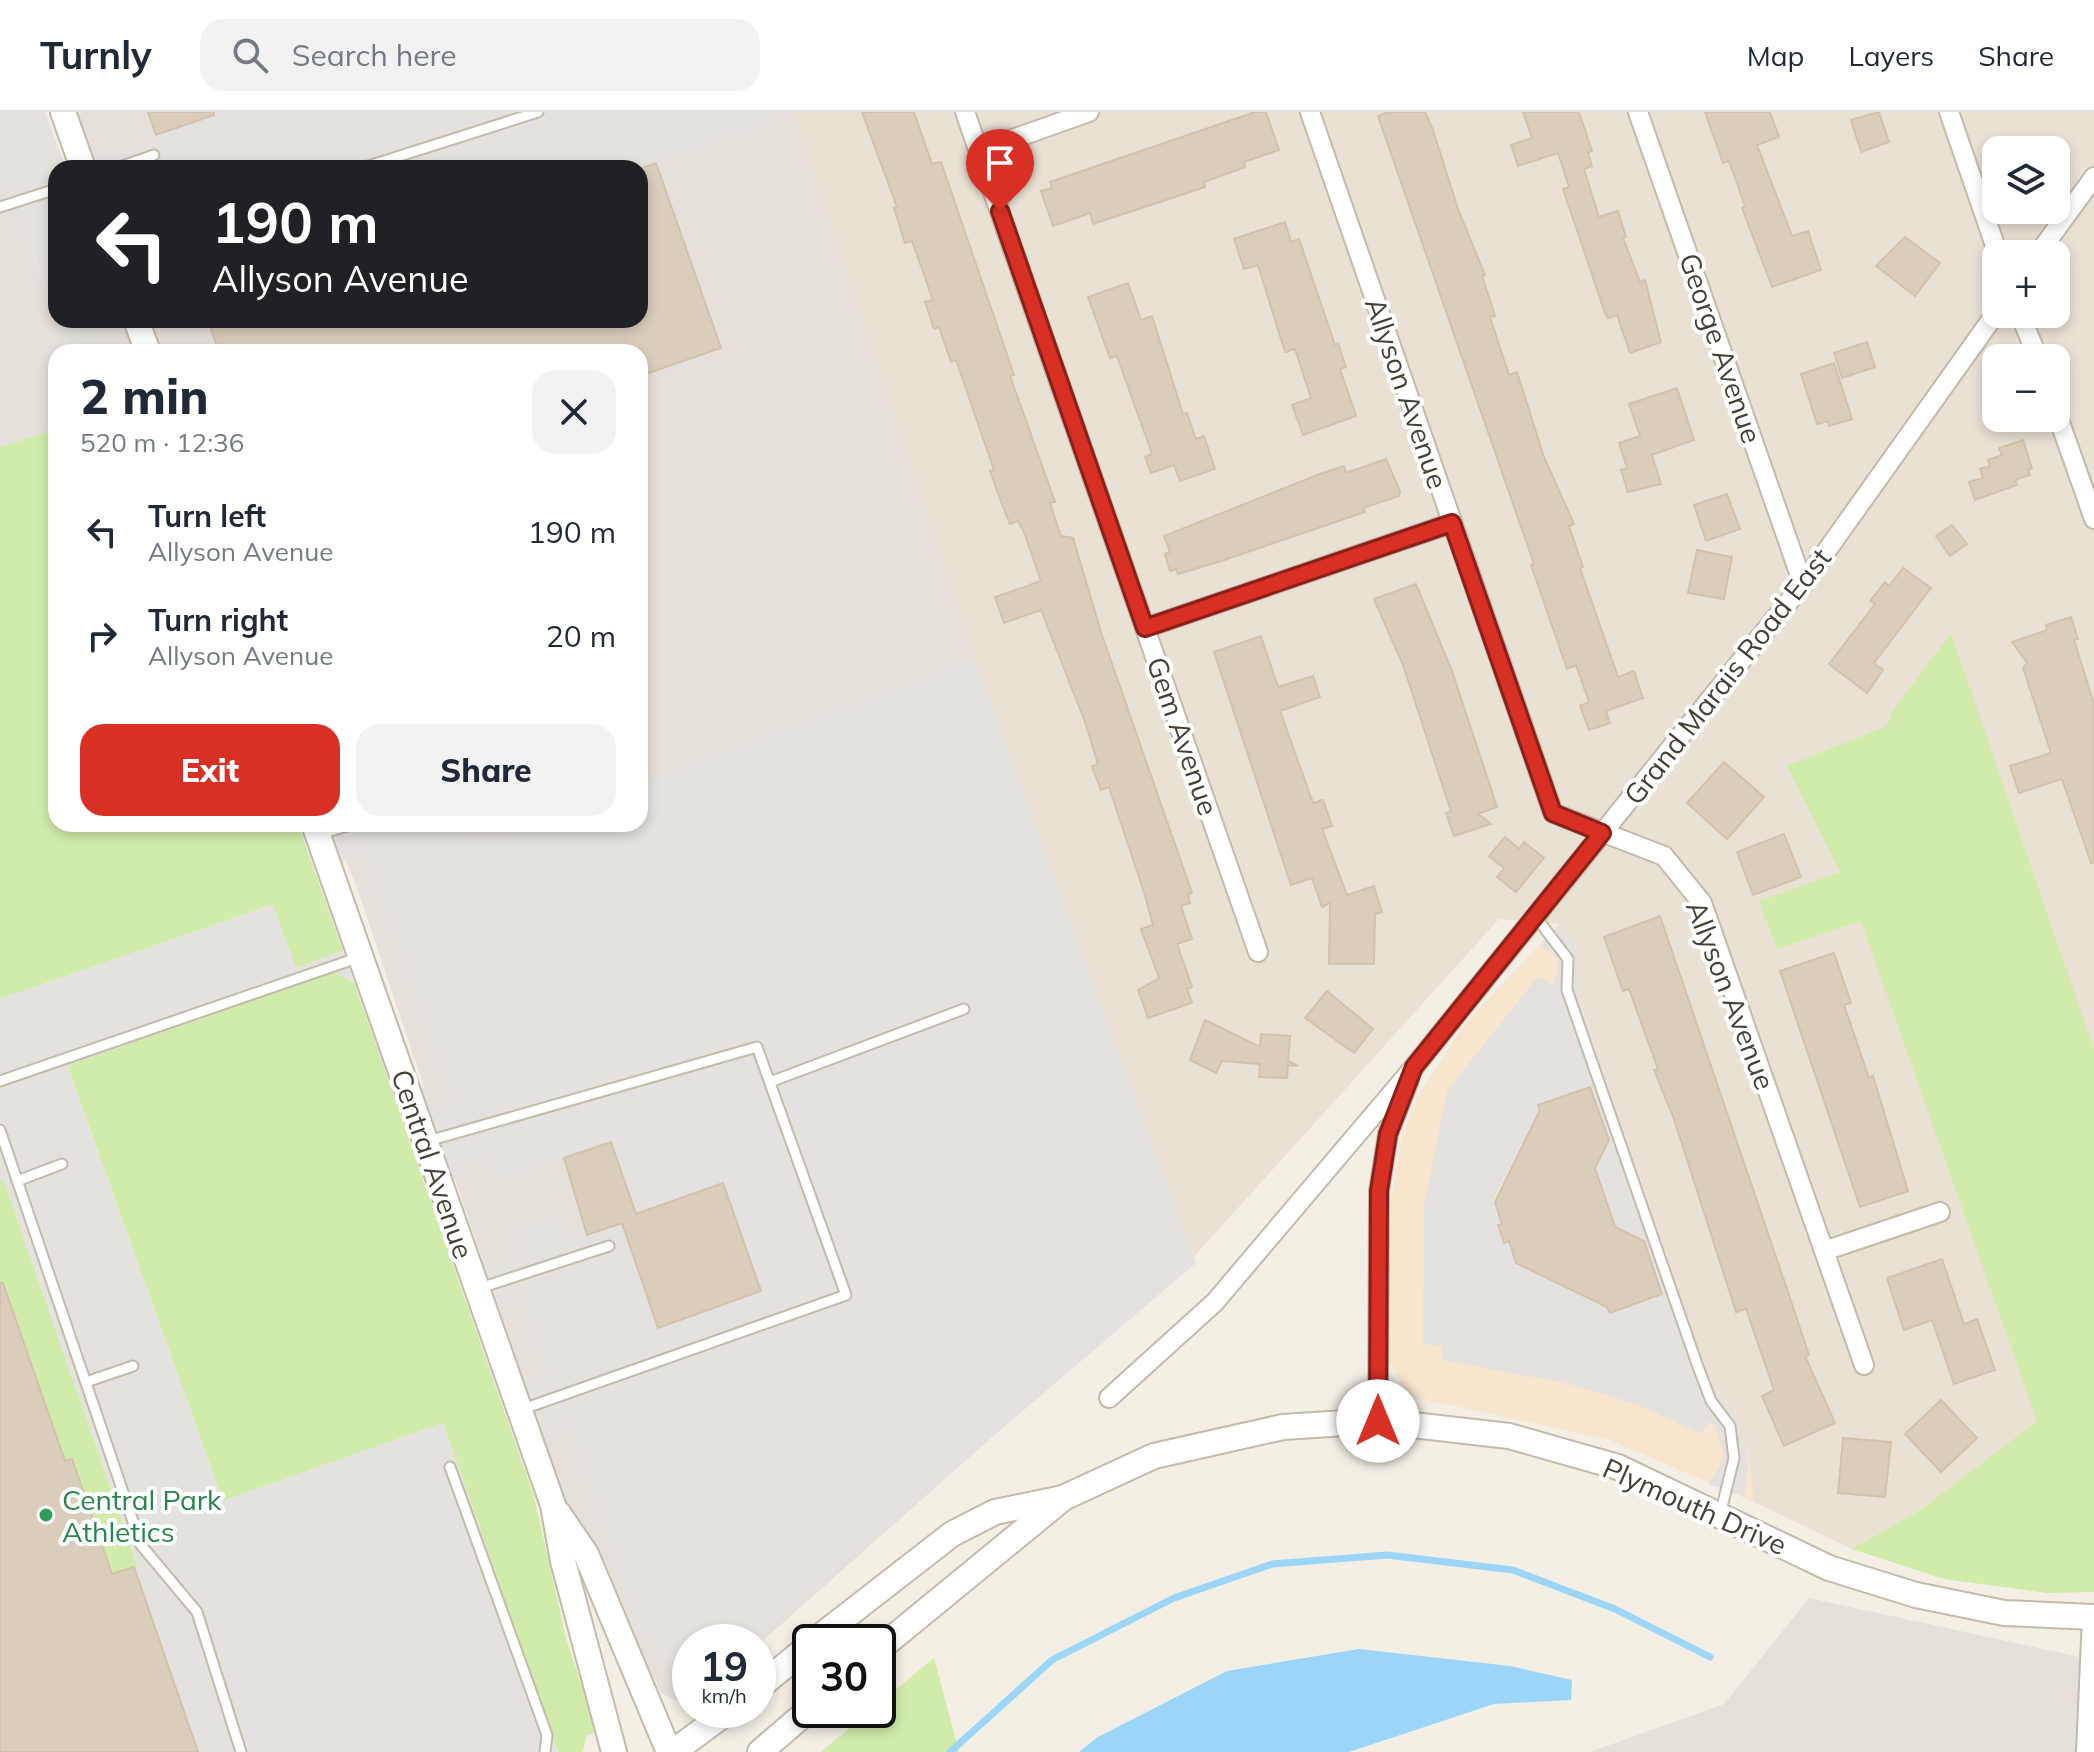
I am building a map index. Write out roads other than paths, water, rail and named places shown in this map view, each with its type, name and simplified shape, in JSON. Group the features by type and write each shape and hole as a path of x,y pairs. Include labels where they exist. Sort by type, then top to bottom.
{"street":[{"path":"63,112 80,160"},
{"name":"Gem Avenue","path":"965,112 1258,952"},
{"path":"979,151 1089,112"},
{"name":"Allyson Avenue","path":"1310,112 1553,813 1664,856 1702,903 1864,1365"},
{"name":"George Avenue","path":"1638,112 1803,584"},
{"path":"1949,112 1993,240"},
{"path":"2048,240 2094,177"},
{"name":"Grand Marais Road East","path":"1109,1398 1215,1302 1414,1067 1803,584 1985,328"},
{"path":"2063,432 2094,519"},
{"path":"1145,628 1452,523"},
{"name":"Central Avenue","path":"316,832 553,1505 563,1561 614,1752"},
{"name":"Grand Marais Road East","path":"1378,1421 1379,1191 1388,1134 1414,1067"},
{"path":"1824,1251 1940,1212"},
{"name":"Plymouth Drive","path":"836,1624 952,1534 995,1512 1063,1498 1154,1456 1283,1427 1378,1421 1509,1436 1618,1467 1829,1568 1916,1595 2004,1613 2093,1617"},
{"name":"Plymouth Drive","path":"896,1635 1063,1498"},
{"name":"Central Avenue","path":"553,1505 586,1554 671,1752"},
{"path":"2086,1752 2093,1617"},
{"name":"Plymouth Drive","path":"776,1673 792,1660"},
{"path":"760,1752 792,1724"},
{"path":"671,1752 705,1728"}],"lane":[{"path":"387,160 538,112"},
{"path":"140,160 154,155"},
{"path":"0,207 48,192"},
{"path":"1535,916 1568,959 1567,990 1697,1364 1711,1401 1730,1426 1734,1458 1720,1515"},
{"path":"0,1081 360,957"},
{"path":"770,1082 964,1009"},
{"path":"425,1142 757,1047 846,1295 520,1410"},
{"path":"0,1130 141,1545 197,1612 241,1752"},
{"path":"17,1181 62,1164"},
{"path":"477,1289 609,1246"},
{"path":"86,1382 133,1366"},
{"path":"450,1467 547,1735 545,1752"}],"water":[{"path":"1359,1649 1510,1666 1572,1680 1571,1700 1494,1704 1349,1752 1079,1752 1098,1737 1227,1671"}],"waterway":[{"path":"950,1752 1052,1660 1174,1598 1272,1564 1387,1555 1513,1570 1615,1609 1710,1657"}],"place":[{"name":"Central Park Athletics","path":"46,1515"}]}
